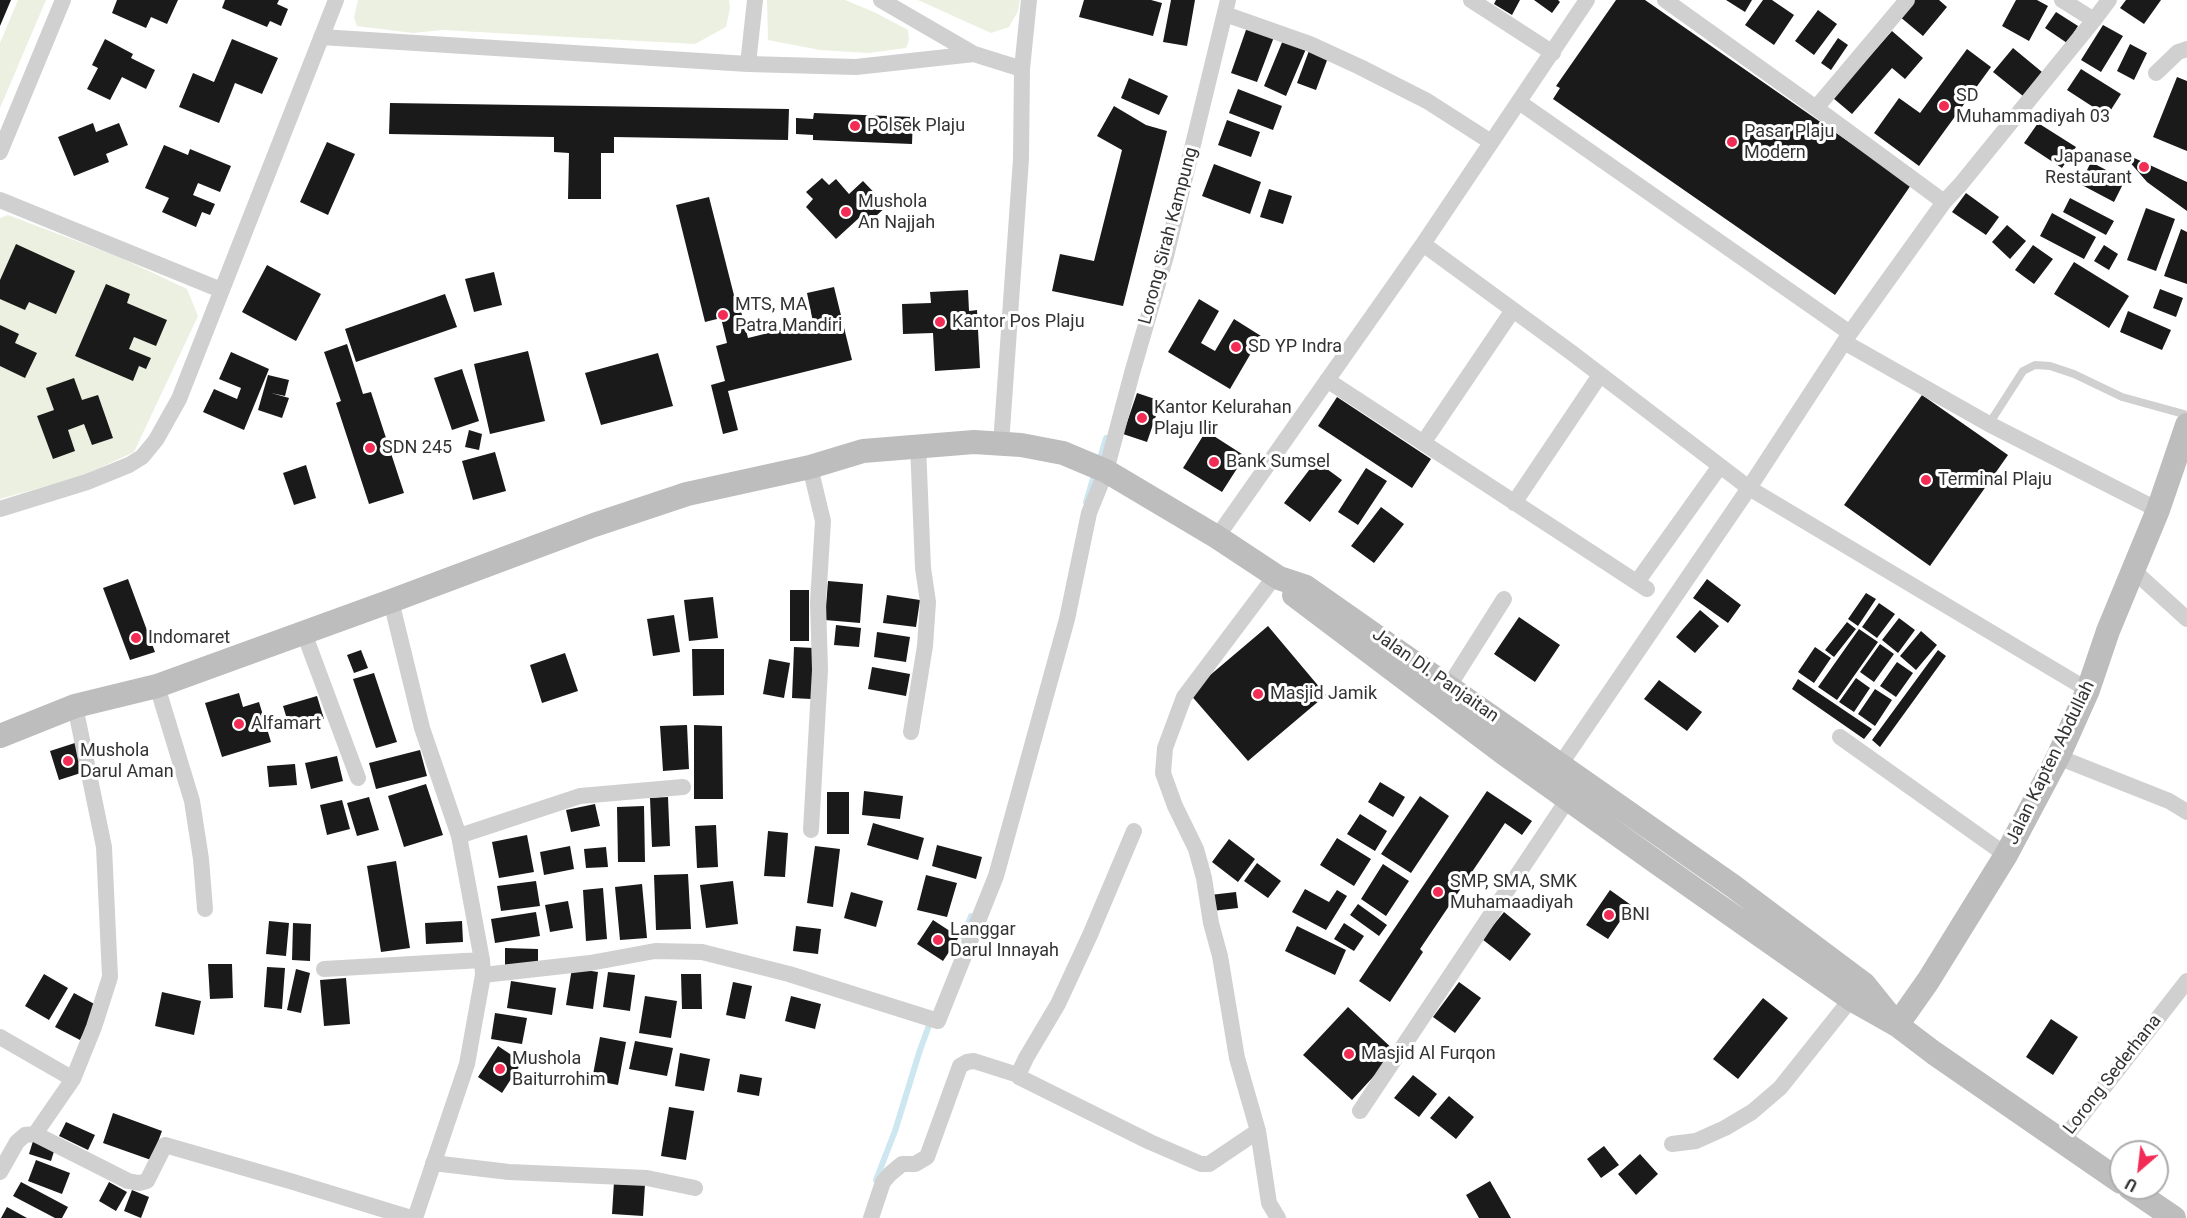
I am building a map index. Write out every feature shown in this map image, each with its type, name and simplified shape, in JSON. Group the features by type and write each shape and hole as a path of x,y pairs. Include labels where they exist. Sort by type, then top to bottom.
{"main road":[{"name":"Jalan Kapten Abdullah","path":"1901,1020 1928,981 2006,855 2058,757 2088,690 2109,631 2158,510 2187,425"},
{"name":"Jalan DI. Panjaitan","path":"0,736 75,706 156,686 594,525 687,494 810,467 863,451 974,442 1021,445 1063,453 1106,471 1217,537 1277,577 1306,587 1734,886 1864,984 1901,1020"},
{"path":"1277,577 1297,599 1313,612 1568,799 1851,999 1901,1020 1934,1053 2109,1174"},
{"path":"2148,1200 2174,1218"}],"street":[{"path":"0,152 63,0"},
{"path":"0,509 129,465 148,451 167,423 179,399 336,0"},
{"path":"748,64 755,0"},
{"path":"881,0 974,54 1022,69"},
{"path":"1001,444 1021,159 1022,69 1029,0"},
{"path":"1471,0 1552,53"},
{"path":"1217,537 1423,244 1587,0"},
{"path":"1665,0 1681,5 1944,202"},
{"path":"1816,108 1907,0"},
{"path":"2062,0 2094,20"},
{"path":"1560,765 1749,488 1847,338 1944,202 1960,186 2109,0"},
{"path":"1227,7 1360,67 1427,101 1491,142"},
{"name":"Lorong Sirah Kampung","path":"483,968 590,963 655,951 702,952 789,974 938,1021 996,876 1065,630 1089,513 1106,471 1131,373 1166,256 1227,7"},
{"path":"321,37 748,64 856,67 974,54"},
{"path":"2156,73 2178,52 2187,49"},
{"path":"1519,102 1847,338 1989,424 2158,510"},
{"path":"0,200 221,290"},
{"path":"1423,244 1749,488 2088,690"},
{"path":"1423,443 1514,310"},
{"path":"1514,503 1600,375"},
{"path":"1328,380 1642,585 1720,466"},
{"path":"911,732 925,646 928,602 923,568 918,445"},
{"path":"810,467 823,520 818,602 820,670 811,830"},
{"path":"2134,571 2187,620"},
{"path":"1277,577 1184,697 1165,748 1163,773 1175,806 1196,849 1204,878 1237,1058 1258,1131 1269,1203 1278,1218"},
{"path":"1449,686 1504,599"},
{"path":"0,1172 17,1142 25,1135 35,1134 128,1181 139,1184 147,1181 165,1145 413,1218 467,1064 483,968 459,836 422,728 391,601"},
{"path":"304,633 358,778"},
{"path":"156,686 192,801 201,859 205,909"},
{"path":"35,1134 73,1079 94,1027 111,971 104,847 75,706"},
{"path":"1840,737 2006,855"},
{"path":"2058,757 2169,801 2187,812"},
{"path":"459,836 580,796 683,787"},
{"path":"1360,1111 1568,799"},
{"path":"1018,1075 1058,1004 1134,831"},
{"path":"324,969 483,968"},
{"name":"Lorong Sederhana","path":"2062,1141 2187,981"},
{"path":"1672,1144 1696,1141 1752,1112 1780,1088 1851,999"},
{"path":"0,1036 73,1079"},
{"path":"871,1218 883,1182 890,1174 902,1164 915,1164 927,1157 960,1066 967,1062 974,1061 1018,1075 1025,1082 1201,1164 1209,1164 1258,1131"},
{"path":"433,1163 509,1172 647,1178 695,1188"},
{"path":"1260,1218 1269,1203"}],"lane":[{"path":"1989,424 2023,371 2036,365 2050,366 2074,374 2122,397 2187,415"}],"green space":[{"path":"18,0 46,0 0,108 0,43"},
{"path":"358,0 729,0 730,8 726,27 695,44 442,30 413,33 357,26 354,17"},
{"path":"767,0 845,0 908,30 909,40 906,48 868,53 820,50 768,40"},
{"path":"918,0 1020,0 1018,11 1009,27 991,33"},
{"path":"8,215 119,257 187,289 198,316 134,452 82,476 0,499 0,218"}],"building":[{"path":"0,0 11,0 0,26"},
{"path":"117,0 178,0 167,24 151,17 146,28 112,13"},
{"path":"225,0 279,0 277,4 288,9 281,26 270,21 267,27 222,8"},
{"path":"1084,0 1151,0 1162,3 1153,36 1079,17"},
{"path":"1171,0 1195,0 1187,46 1163,42"},
{"path":"1496,0 1520,0 1512,15 1494,4"},
{"path":"1534,0 1558,0 1560,2 1552,13"},
{"name":"Pasar Plaju Modern","path":"1616,0 1645,0 1911,185 1835,295 1553,99 1560,88 1556,86"},
{"path":"1726,0 1752,0 1745,12"},
{"path":"1763,0 1772,0 1794,15 1774,45 1745,25"},
{"path":"1911,0 1939,0 1947,7 1923,36 1899,16"},
{"path":"2016,0 2037,0 2048,6 2029,41 2002,26"},
{"path":"2126,0 2161,0 2144,24 2120,8"},
{"path":"1818,10 1837,24 1814,55 1795,41"},
{"path":"2056,12 2078,26 2067,43 2045,28"},
{"path":"2103,25 2123,36 2101,72 2081,60"},
{"path":"1247,27 1274,37 1257,82 1231,73"},
{"path":"1892,31 1923,58 1905,79 1892,68 1852,114 1833,98"},
{"path":"1838,38 1848,45 1831,70 1821,63"},
{"path":"105,39 133,54 131,58 155,70 146,89 122,77 110,100 87,89 98,68 92,65"},
{"path":"232,39 278,58 262,94 235,83 219,123 179,107 193,73 214,82"},
{"path":"1283,40 1306,49 1286,96 1264,86"},
{"path":"2130,44 2147,53 2134,80 2117,71"},
{"path":"1310,48 1329,55 1316,90 1297,83"},
{"path":"2013,48 2042,72 2023,96 1993,72"},
{"name":"SD Muhammadiyah 03","path":"1967,49 1991,67 1919,166 1874,133 1899,98 1920,113"},
{"path":"2081,69 2121,94 2107,116 2067,90"},
{"path":"2177,77 2187,81 2187,151 2153,137"},
{"path":"1129,78 1168,96 1159,115 1121,98"},
{"path":"1238,89 1282,106 1273,130 1229,113"},
{"path":"390,103 789,109 788,140 614,137 614,153 601,153 601,199 568,199 569,153 554,152 554,137 389,134"},
{"path":"1114,106 1146,125 1167,131 1123,306 1052,291 1060,254 1094,261 1122,150 1097,136"},
{"name":"Polsek Plaju","path":"814,113 913,117 912,144 813,140 813,135 796,134 796,118 813,119"},
{"path":"1227,120 1260,132 1251,157 1218,145"},
{"path":"93,123 96,132 119,123 128,145 106,154 109,162 74,176 58,137"},
{"path":"2038,123 2076,147 2062,168 2024,143"},
{"path":"327,142 355,154 328,215 300,202"},
{"path":"164,145 188,155 190,149 231,166 220,192 198,183 193,195 215,204 210,215 202,212 196,227 162,212 169,198 145,188"},
{"name":"Japanase Restaurant","path":"2121,152 2187,182 2187,211 2147,182"},
{"path":"2091,162 2125,180 2114,202 2080,184"},
{"path":"1214,164 1261,182 1250,214 1202,196"},
{"name":"Mushola An Najjah","path":"822,178 829,185 836,179 849,194 863,181 887,206 866,225 859,218 836,239 806,207 813,199 806,192"},
{"path":"1269,189 1292,196 1283,224 1260,217"},
{"path":"1966,193 1999,217 1986,235 1952,212"},
{"name":"MTS, MA Patra Mandiri","path":"709,197 738,311 741,311 748,338 813,322 807,293 834,287 852,360 728,391 738,430 723,434 711,385 725,381 716,346 727,343 721,318 705,322 676,205"},
{"path":"2070,198 2114,221 2106,235 2063,212"},
{"path":"2146,208 2175,219 2156,271 2127,260"},
{"path":"2052,213 2096,237 2084,259 2040,236"},
{"path":"2007,225 2026,241 2010,259 1992,242"},
{"path":"2181,229 2187,232 2187,284 2164,276"},
{"path":"16,244 75,271 56,314 29,302 25,310 0,299 0,280"},
{"path":"2033,245 2053,259 2034,284 2015,270"},
{"path":"2104,245 2118,254 2109,270 2094,261"},
{"path":"2074,262 2129,296 2109,328 2054,294"},
{"path":"267,265 321,294 296,341 242,312"},
{"path":"494,272 502,305 474,312 465,279"},
{"path":"106,284 130,294 127,303 167,320 156,346 134,337 129,349 151,358 146,369 139,366 133,381 75,356"},
{"path":"2160,289 2183,298 2176,317 2153,308"},
{"name":"Kantor Pos Plaju","path":"968,290 969,311 977,310 980,368 935,371 933,333 903,334 902,304 931,303 930,292"},
{"path":"445,294 457,327 356,362 345,329"},
{"name":"SD YP Indra","path":"1199,299 1219,311 1201,343 1215,351 1234,319 1261,336 1230,389 1168,352"},
{"path":"2128,311 2171,330 2162,350 2120,332"},
{"path":"0,325 19,334 15,343 37,353 25,378 0,366"},
{"name":"SDN 245","path":"347,344 363,394 371,392 404,493 369,504 336,403 341,401 324,352"},
{"path":"528,351 545,421 490,434 474,364"},
{"path":"231,352 269,369 244,430 203,412 214,389 237,399 241,388 219,379"},
{"path":"658,353 673,406 601,425 585,373"},
{"path":"462,369 479,421 452,430 434,378"},
{"path":"268,375 289,380 285,396 271,393 289,398 282,418 258,410"},
{"path":"74,378 82,400 98,395 113,438 92,445 84,424 68,430 75,451 53,459 37,416 54,410 46,388"},
{"name":"Kantor Kelurahan Plaju Ilir","path":"1137,393 1161,401 1147,442 1123,434"},
{"name":"Terminal Plaju","path":"1922,395 2008,455 1930,566 1844,505"},
{"path":"1337,397 1431,459 1412,488 1318,426"},
{"path":"469,430 482,434 479,450 465,447"},
{"name":"Bank Sumsel","path":"1206,431 1245,456 1222,492 1183,468"},
{"path":"495,452 506,491 473,500 462,461"},
{"path":"1316,461 1342,480 1310,522 1284,503"},
{"path":"306,465 316,498 294,505 283,473"},
{"path":"1366,468 1387,481 1358,525 1338,512"},
{"path":"1381,507 1404,524 1374,563 1351,546"},
{"path":"128,579 155,652 130,660 103,588"},
{"path":"1707,579 1741,605 1728,623 1693,598"},
{"path":"828,581 863,584 860,623 825,620"},
{"path":"790,590 809,590 809,641 790,641"},
{"path":"1866,593 1876,599 1858,626 1848,619"},
{"path":"887,595 920,600 916,627 883,623"},
{"path":"713,597 718,638 689,641 684,600"},
{"path":"1879,603 1895,614 1877,638 1862,627"},
{"path":"1700,610 1719,626 1695,653 1676,637"},
{"path":"674,615 680,652 653,656 647,619"},
{"path":"1519,617 1560,645 1535,682 1494,654"},
{"path":"1899,618 1915,630 1898,653 1882,640"},
{"path":"1847,622 1856,629 1834,657 1825,650"},
{"path":"836,625 861,628 859,647 834,645"},
{"name":"Masjid Jamik","path":"1268,626 1326,695 1248,761 1189,693"},
{"path":"1859,629 1878,642 1837,700 1818,687"},
{"path":"1921,631 1937,645 1916,670 1900,656"},
{"path":"877,632 910,637 906,662 874,657"},
{"path":"1880,644 1894,654 1874,682 1860,672"},
{"path":"794,647 814,648 811,699 792,698"},
{"path":"1815,647 1831,658 1814,683 1798,672"},
{"path":"692,649 724,649 724,695 693,696"},
{"path":"361,650 368,668 354,673 347,655"},
{"path":"1938,650 1946,656 1880,747 1872,740"},
{"path":"565,653 578,691 542,703 530,665"},
{"path":"769,659 790,663 784,698 763,694"},
{"path":"1897,662 1913,673 1896,697 1880,686"},
{"path":"872,667 910,674 906,696 868,689"},
{"path":"374,673 397,742 376,748 353,679"},
{"path":"1856,678 1870,688 1854,712 1839,702"},
{"path":"1798,679 1872,729 1864,739 1792,689"},
{"path":"1659,680 1702,712 1687,731 1644,699"},
{"path":"1875,689 1892,700 1875,726 1858,714"},
{"name":"Alfamart","path":"239,693 243,707 259,702 271,742 222,757 205,703"},
{"path":"317,696 324,719 290,729 283,706"},
{"path":"687,725 689,769 663,771 660,726"},
{"path":"694,725 722,726 723,799 694,799"},
{"name":"Mushola Darul Aman","path":"78,742 87,771 59,780 50,751"},
{"path":"420,750 427,776 376,789 369,763"},
{"path":"337,756 343,781 311,789 305,763"},
{"path":"295,764 297,785 269,787 267,766"},
{"path":"1380,782 1405,797 1393,817 1368,802"},
{"path":"426,784 443,835 404,847 388,796"},
{"path":"864,791 903,796 900,819 862,815"},
{"name":"SMP, SMA, SMK Muhamaadiyah","path":"1487,791 1532,821 1522,835 1505,823 1420,949 1423,952 1390,1002 1359,981"},
{"path":"827,792 849,792 849,834 827,834"},
{"path":"1420,796 1449,816 1411,873 1381,854"},
{"path":"369,797 379,830 357,836 347,803"},
{"path":"668,797 670,846 652,847 650,798"},
{"path":"342,800 350,829 327,835 320,805"},
{"path":"595,804 600,826 571,832 566,810"},
{"path":"644,806 645,862 618,862 617,807"},
{"path":"1360,814 1387,831 1375,851 1347,834"},
{"path":"873,823 924,838 918,860 867,845"},
{"path":"716,825 718,867 697,868 695,826"},
{"path":"768,831 788,833 785,877 764,876"},
{"path":"527,835 534,872 499,878 492,842"},
{"path":"1337,838 1371,859 1354,886 1320,865"},
{"path":"1229,839 1255,859 1238,882 1212,862"},
{"path":"937,845 982,857 976,879 932,866"},
{"path":"570,846 574,869 544,875 540,852"},
{"path":"815,846 840,849 833,907 807,903"},
{"path":"606,847 608,867 586,868 584,849"},
{"path":"396,861 410,948 381,952 367,866"},
{"path":"1257,863 1281,881 1268,898 1244,881"},
{"path":"1383,864 1409,881 1386,916 1361,899"},
{"path":"688,874 691,929 656,930 654,875"},
{"path":"926,875 957,883 947,917 917,910"},
{"path":"536,881 540,906 501,911 497,886"},
{"path":"733,881 738,924 706,928 700,885"},
{"path":"642,884 647,938 620,940 615,887"},
{"path":"603,888 607,939 586,941 583,890"},
{"path":"1305,889 1329,902 1337,890 1347,896 1326,930 1292,912"},
{"name":"BNI","path":"1610,890 1631,905 1608,939 1586,925"},
{"path":"851,892 883,901 876,927 844,918"},
{"path":"1236,892 1238,908 1212,911 1210,895"},
{"path":"568,901 573,928 550,932 545,905"},
{"path":"1358,904 1387,925 1379,936 1350,915"},
{"path":"536,912 540,936 495,943 491,919"},
{"path":"1504,912 1531,934 1510,961 1482,939"},
{"name":"Langgar Darul Innayah","path":"933,920 959,937 943,961 917,944"},
{"path":"269,921 289,923 286,956 266,954"},
{"path":"462,921 463,942 426,944 425,923"},
{"path":"293,923 311,924 310,961 292,960"},
{"path":"1344,923 1364,936 1354,951 1334,939"},
{"path":"796,926 821,929 818,954 793,951"},
{"path":"1297,926 1346,950 1335,975 1285,951"},
{"path":"505,948 538,949 538,967 505,966"},
{"path":"208,964 232,964 233,998 210,999"},
{"path":"267,967 285,968 282,1009 264,1007"},
{"path":"572,968 598,972 593,1009 566,1005"},
{"path":"296,969 310,973 301,1013 287,1010"},
{"path":"608,972 635,975 630,1011 603,1007"},
{"path":"44,974 68,988 49,1020 25,1006"},
{"path":"681,974 701,974 702,1009 682,1009"},
{"path":"346,978 350,1024 324,1026 320,980"},
{"path":"511,981 556,988 552,1015 507,1008"},
{"path":"733,982 752,986 745,1019 726,1015"},
{"path":"1459,982 1481,998 1455,1033 1433,1017"},
{"path":"162,992 201,1001 194,1035 155,1026"},
{"path":"74,993 98,1006 80,1040 55,1027"},
{"path":"645,996 677,1001 671,1038 639,1033"},
{"path":"791,996 821,1004 815,1029 785,1021"},
{"path":"1763,998 1788,1018 1738,1079 1713,1059"},
{"name":"Masjid Al Furqon","path":"1348,1007 1396,1052 1352,1100 1303,1055"},
{"path":"495,1013 527,1018 522,1044 491,1039"},
{"path":"2051,1019 2078,1037 2053,1075 2026,1057"},
{"path":"600,1037 626,1042 618,1085 592,1080"},
{"path":"635,1041 673,1048 667,1076 629,1069"},
{"name":"Mushola Baiturrohim","path":"498,1046 522,1062 502,1093 478,1077"},
{"path":"680,1053 710,1059 704,1091 675,1086"},
{"path":"740,1074 762,1078 759,1096 737,1092"},
{"path":"1413,1075 1437,1094 1419,1117 1394,1098"},
{"path":"1449,1096 1474,1117 1456,1139 1430,1118"},
{"path":"669,1107 694,1111 686,1160 661,1156"},
{"path":"113,1113 162,1131 151,1160 103,1143"},
{"path":"66,1122 95,1135 88,1150 59,1136"},
{"path":"33,1141 55,1148 51,1161 29,1154"},
{"path":"1604,1146 1619,1165 1601,1178 1587,1159"},
{"path":"1640,1154 1658,1174 1636,1195 1618,1174"},
{"path":"36,1160 70,1173 62,1194 28,1181"},
{"path":"1490,1181 1511,1218 1479,1218 1466,1195"},
{"path":"21,1182 68,1207 62,1218 55,1218 13,1196"},
{"path":"109,1182 127,1192 116,1211 99,1201"},
{"path":"614,1182 645,1184 643,1216 612,1214"},
{"path":"132,1190 149,1197 141,1218 124,1211"},
{"path":"7,1207 27,1218 1,1218"}],"waterway":[{"path":"1099,462 1106,438"},
{"path":"1086,502 1095,472"},
{"path":"963,937 971,916"},
{"path":"876,1180 895,1131 931,1020"}],"place":[{"name":"SD Muhammadiyah 03","path":"1944,106"},
{"name":"Polsek Plaju","path":"855,126"},
{"name":"Pasar Plaju Modern","path":"1732,142"},
{"name":"Japanase Restaurant","path":"2144,167"},
{"name":"Mushola An Najjah","path":"846,212"},
{"name":"MTS, MA Patra Mandiri","path":"723,315"},
{"name":"Kantor Pos Plaju","path":"940,322"},
{"name":"SD YP Indra","path":"1236,347"},
{"name":"Kantor Kelurahan Plaju Ilir","path":"1142,418"},
{"name":"SDN 245","path":"370,448"},
{"name":"Bank Sumsel","path":"1214,462"},
{"name":"Terminal Plaju","path":"1926,480"},
{"name":"Indomaret","path":"136,638"},
{"name":"Masjid Jamik","path":"1258,694"},
{"name":"Alfamart","path":"239,724"},
{"name":"Mushola Darul Aman","path":"68,761"},
{"name":"SMP, SMA, SMK Muhamaadiyah","path":"1438,892"},
{"name":"BNI","path":"1609,915"},
{"name":"Langgar Darul Innayah","path":"938,940"},
{"name":"Masjid Al Furqon","path":"1349,1054"},
{"name":"Mushola Baiturrohim","path":"500,1069"}]}
